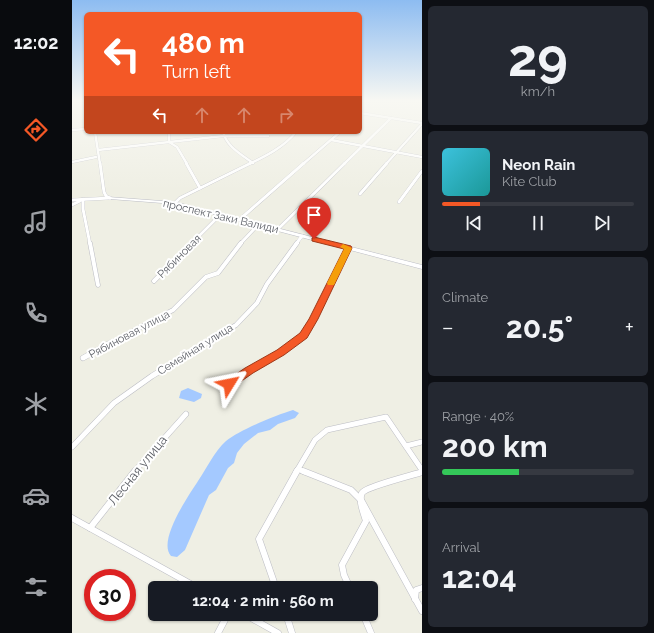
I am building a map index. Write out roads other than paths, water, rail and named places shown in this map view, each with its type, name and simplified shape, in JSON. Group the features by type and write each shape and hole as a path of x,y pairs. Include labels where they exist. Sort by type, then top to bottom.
{"street":[{"path":"277,230 378,131"},
{"path":"360,194 416,131"},
{"path":"95,134 104,192 106,196 110,198"},
{"path":"169,134 169,142"},
{"path":"175,203 200,188 253,163 292,139 295,134"},
{"path":"239,220 338,134"},
{"path":"98,150 224,136 268,136"},
{"path":"224,136 228,144 253,163"},
{"path":"331,140 422,157"},
{"path":"169,142 177,147 200,188"},
{"path":"72,162 96,157"},
{"path":"399,202 422,171"},
{"path":"72,200 110,198"},
{"name":"проспект Заки Валиди","path":"110,198 175,203 422,268"},
{"path":"72,205 83,200"},
{"path":"83,200 83,209 98,285"},
{"name":"Рябиновая","path":"154,281 220,215"},
{"name":"Рябиновая улица","path":"82,358 173,310 206,277 218,273 246,236 258,225"},
{"name":"Семейная улица","path":"72,447 114,402 152,376 236,325 257,303 267,284 302,236"},
{"path":"229,384 249,370 281,352 303,336 314,319 348,248"},
{"name":"Лесная улица","path":"90,528 141,463 186,414"},
{"path":"274,581 260,539 315,440 327,430 386,417 422,471 365,490 362,493 361,500 366,521 342,565 347,581"},
{"path":"406,446 422,442"},
{"path":"298,469 351,490 361,500 422,611"},
{"path":"72,518 185,581"},
{"path":"415,599 416,590 422,588"},
{"path":"218,633 224,621"},
{"path":"257,621 278,633"},
{"path":"288,621 292,633"},
{"path":"366,621 371,633"}],"water":[{"path":"188,388 202,394 201,398 194,402 179,398 181,391"},
{"path":"293,410 299,413 295,418 278,424 270,430 258,433 244,444 237,453 234,463 228,468 216,490 209,495 185,550 177,557 171,556 168,549 168,540 176,518 214,455 222,445 232,437 249,428"}]}
